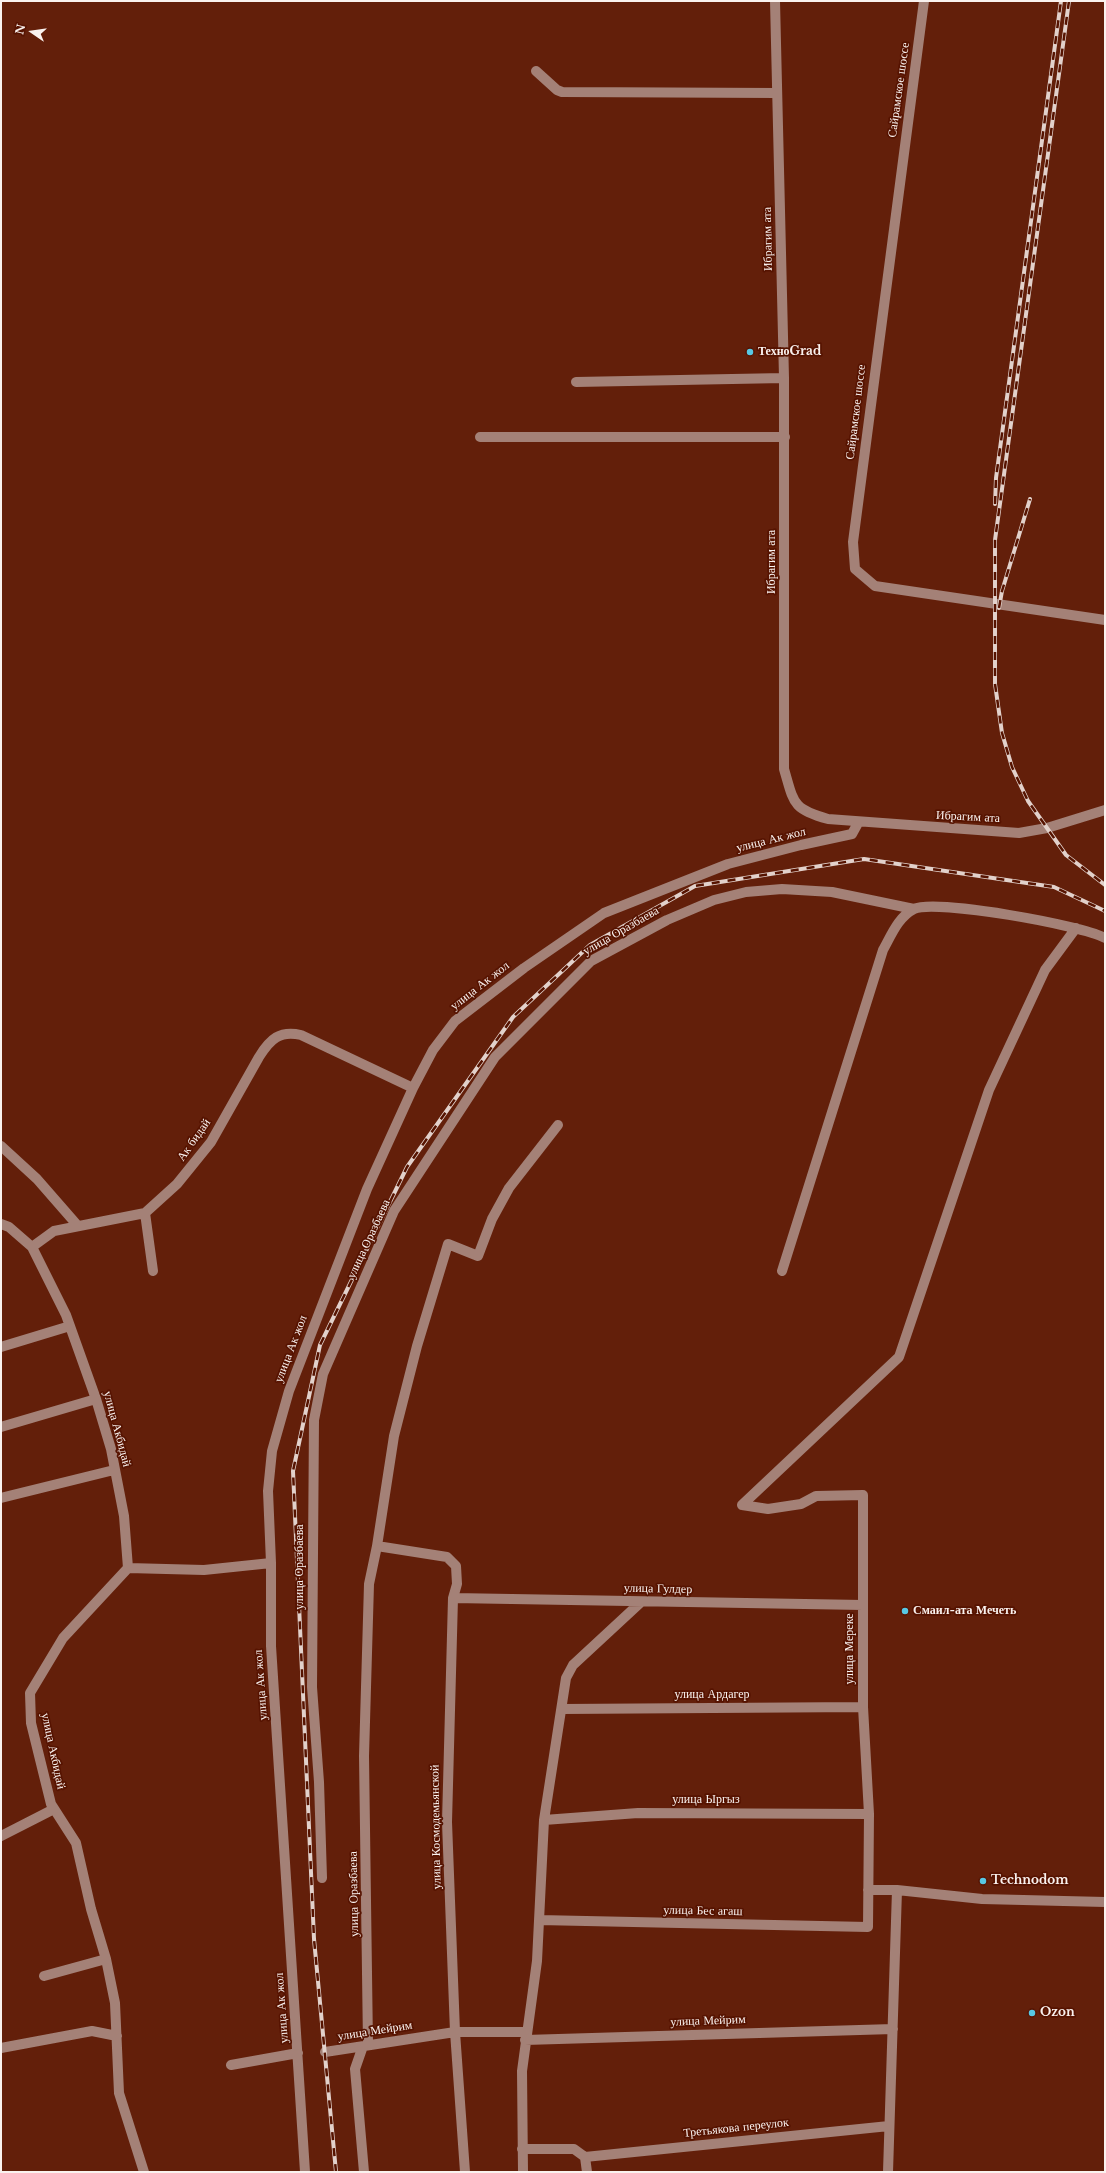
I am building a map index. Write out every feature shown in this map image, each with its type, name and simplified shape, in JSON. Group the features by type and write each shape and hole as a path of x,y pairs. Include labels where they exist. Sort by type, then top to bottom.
{"street":[{"name":"Ибрагим ата","path":"775,1 785,437 784,770 794,802 807,813 828,819 858,823 1019,833 1047,828 1105,810"},
{"name":"Сайрамское шоссе","path":"924,1 853,542 854,569 875,586 1105,620"},
{"path":"536,71 557,90 562,92 778,93"},
{"path":"576,382 784,378"},
{"path":"480,438 785,437"},
{"name":"улица Ак жол","path":"305,2172 271,1646 271,1563 268,1491 272,1451 288,1391 367,1189 413,1088 433,1050 455,1021 524,968 604,913 728,864 801,844 852,834 858,823"},
{"name":"улица Оразбаева","path":"322,1878 319,1782 312,1687 314,1420 323,1374 394,1211 496,1057 591,961 667,920 714,900 746,892 782,889 832,892 914,909 946,908 1016,916 1076,928 1105,938"},
{"path":"782,1271 883,950 900,920 914,909"},
{"name":"улица Мереке","path":"868,1927 868,1814 863,1707 864,1495 816,1496 802,1504 768,1509 742,1505 899,1357 989,1090 1045,970 1076,928"},
{"name":"Ак бидай","path":"145,1213 177,1184 211,1142 266,1045 278,1036 289,1032 301,1035 413,1088"},
{"name":"улица Оразбаева","path":"364,2172 355,2069 366,2046 366,1790 364,1756 369,1584 377,1546 394,1436 417,1346 448,1244 478,1256 492,1219 509,1188 558,1125"},
{"path":"1,1146 37,1179 78,1226"},
{"path":"1,1224 9,1227 32,1247 54,1231 145,1213 153,1271"},
{"name":"улица Акбидай","path":"32,1247 66,1315 96,1399 111,1449 124,1516 128,1568 63,1638 30,1693 31,1724 51,1804 76,1843 91,1909 106,1959 115,2003 119,2092 144,2172"},
{"path":"1,1347 70,1326"},
{"path":"1,1427 96,1399"},
{"path":"1,1498 114,1470"},
{"name":"улица Космодемьянской","path":"377,1546 447,1557 456,1566 457,1584 453,1598 447,1822 454,2032 465,2172"},
{"path":"128,1568 204,1570 271,1563"},
{"name":"улица Гулдер","path":"453,1598 864,1605"},
{"path":"523,2172 522,2071 525,2036 537,1961 544,1820 566,1678 573,1665 641,1602"},
{"name":"улица Ардагер","path":"562,1709 863,1707"},
{"path":"1,1836 54,1809"},
{"name":"улица Ыргыз","path":"544,1820 638,1813 868,1814"},
{"path":"868,1890 897,1890 982,1899 1105,1902"},
{"path":"888,2172 897,1890"},
{"name":"улица Бес агаш","path":"539,1920 868,1927"},
{"path":"44,1976 106,1959"},
{"name":"улица Мейрим","path":"325,2052 454,2032 525,2036 892,2029"},
{"path":"1,2048 92,2031 117,2036"},
{"path":"231,2065 298,2053"},
{"name":"Третьякова переулок","path":"585,2157 889,2126"},
{"path":"522,2149 574,2149 585,2157 587,2172"}],"railway":[{"path":"995,504 996,478 1061,1"},
{"path":"1069,1 995,540 995,684 1002,733 1012,767 1028,801 1066,855 1105,885"},
{"path":"999,608 1002,591 1030,499"},
{"path":"336,2172 314,1939 293,1471 320,1345 407,1167 513,1017 590,945 695,886 864,859 1054,887 1105,911"}],"place":[{"name":"ТехноGrad","path":"750,352"},
{"name":"Смаил-ата Мечеть","path":"905,1611"},
{"name":"Technodom","path":"983,1881"},
{"name":"Ozon","path":"1032,2013"}]}
